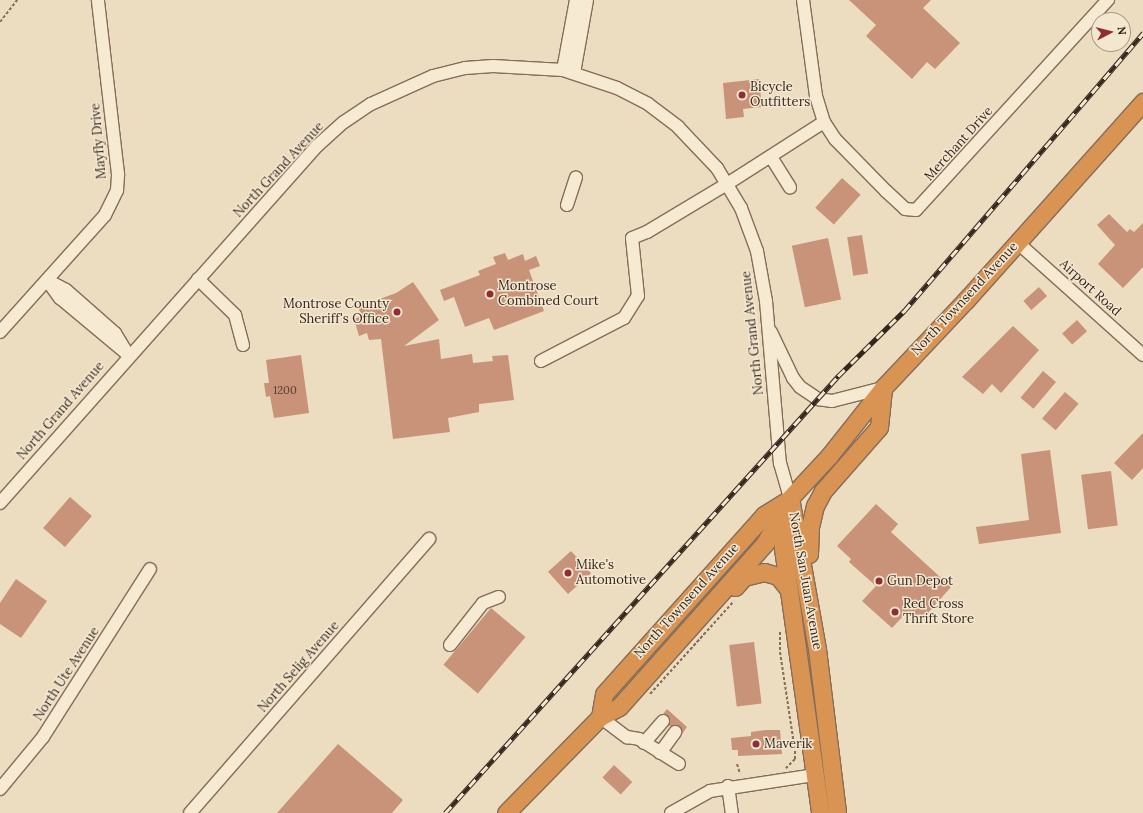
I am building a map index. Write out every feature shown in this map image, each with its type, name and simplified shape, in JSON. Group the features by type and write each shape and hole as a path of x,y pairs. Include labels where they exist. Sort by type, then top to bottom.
{"highway":[{"name":"North Townsend Avenue","path":"506,813 600,717 619,707 765,542 790,498 829,456 883,388 1143,102"},
{"path":"817,649 809,540 815,506 823,491 879,427 883,388"},
{"name":"North Townsend Avenue","path":"600,717 604,694 764,515 790,498"},
{"name":"North San Juan Avenue","path":"790,498 781,534 820,813"},
{"name":"North San Juan Avenue","path":"790,498 817,649 837,813"},
{"path":"675,644 692,637 744,576 757,572 772,573 784,581 788,589"}],"street":[{"name":"Mayfly Drive","path":"0,332 105,215 117,190 118,174 98,0"},
{"path":"569,72 576,0"},
{"path":"569,72 587,0"},
{"name":"Merchant Drive","path":"803,0 816,96 824,122 835,139 886,192 905,209 916,210 1108,0"},
{"name":"North Grand Avenue","path":"0,503 317,146 344,122 371,104 433,76 465,68 519,66 569,72 617,88 648,104 703,152 727,184 750,227 757,251 768,326 780,463 790,498"},
{"path":"541,361 624,318 638,296 632,238 647,232 727,184 824,122"},
{"path":"771,156 790,188"},
{"path":"567,205 576,177"},
{"name":"Airport Road","path":"1017,242 1143,355"},
{"path":"198,279 235,315 244,345"},
{"path":"47,280 66,290 115,333 129,356"},
{"path":"768,326 793,378 800,387 818,399 832,401 883,388"},
{"name":"North Selig Avenue","path":"190,813 429,539"},
{"name":"North Ute Avenue","path":"0,789 43,737 150,569"},
{"path":"450,645 483,603 499,597"},
{"path":"804,706 824,703"},
{"path":"600,717 627,737 639,739 679,764"},
{"path":"644,743 663,721"},
{"path":"660,753 675,732"},
{"path":"671,813 695,797 728,786 814,775"},
{"path":"728,786 732,813"}],"path":[{"path":"0,22 17,0"},
{"path":"647,698 737,596"},
{"path":"780,625 780,652 796,751 795,759 783,769"},
{"path":"737,764 739,774 748,774"}],"building":[{"path":"849,0 931,0 923,8 960,43 935,69 927,62 912,79 866,36 876,25"},
{"name":"Bicycle Outfitters","path":"759,79 762,107 743,109 744,117 726,119 723,83"},
{"path":"842,178 861,195 834,224 815,208"},
{"path":"1109,214 1127,232 1130,229 1134,232 1143,223 1143,267 1123,288 1098,264 1115,245 1097,225"},
{"path":"862,235 868,274 853,276 847,237"},
{"path":"828,238 841,300 805,307 792,246"},
{"name":"Montrose Combined Court","path":"505,253 508,260 523,254 525,261 536,256 540,266 529,270 544,311 494,330 489,318 465,327 454,297 444,301 440,290 480,275 478,271 496,264 493,257"},
{"path":"413,282 439,320 404,346 439,339 441,359 472,354 473,363 493,361 492,356 508,355 514,400 479,404 479,412 448,418 450,432 393,439 381,339 369,340 367,333 359,336 354,319 362,316 358,307 396,293"},
{"path":"1039,287 1047,296 1031,310 1023,301"},
{"path":"1077,320 1087,331 1072,345 1062,333"},
{"path":"1013,326 1039,350 1001,393 992,384 983,394 962,377"},
{"path":"301,355 309,413 274,418 270,396 266,397 264,383 269,383 266,360"},
{"path":"1043,371 1056,382 1034,409 1021,398"},
{"path":"1065,392 1079,404 1056,430 1042,418"},
{"path":"1143,433 1143,468 1132,480 1114,463"},
{"path":"1050,450 1061,533 979,544 976,527 1029,520 1021,454"},
{"path":"1111,471 1118,526 1088,529 1081,475"},
{"path":"70,497 92,516 65,547 43,528"},
{"path":"876,504 898,524 891,532 951,587 920,622 908,611 892,628 862,601 876,586 849,562 851,559 837,546"},
{"path":"571,551 591,573 568,594 548,572"},
{"path":"16,579 47,601 21,638 0,624 0,603"},
{"path":"491,608 525,637 478,694 443,665"},
{"name":"Maverik","path":"754,642 762,704 737,707 729,645"},
{"path":"667,709 687,727 682,734 679,726 668,726 670,718 663,714"},
{"name":"Maverik","path":"780,730 782,754 738,756 738,750 732,750 731,738 751,736 751,732"},
{"path":"338,744 403,800 392,813 277,813"},
{"path":"614,765 632,782 621,794 602,777"}],"railway":[{"path":"445,813 838,376 904,311 1143,33"}],"place":[{"name":"Bicycle Outfitters","path":"742,95"},
{"name":"Montrose Combined Court","path":"490,294"},
{"name":"Montrose County Sheriff's Office","path":"397,312"},
{"name":"Mike's Automotive","path":"568,573"},
{"name":"Gun Depot","path":"879,581"},
{"name":"Red Cross Thrift Store","path":"895,612"},
{"name":"Maverik","path":"756,744"}]}
